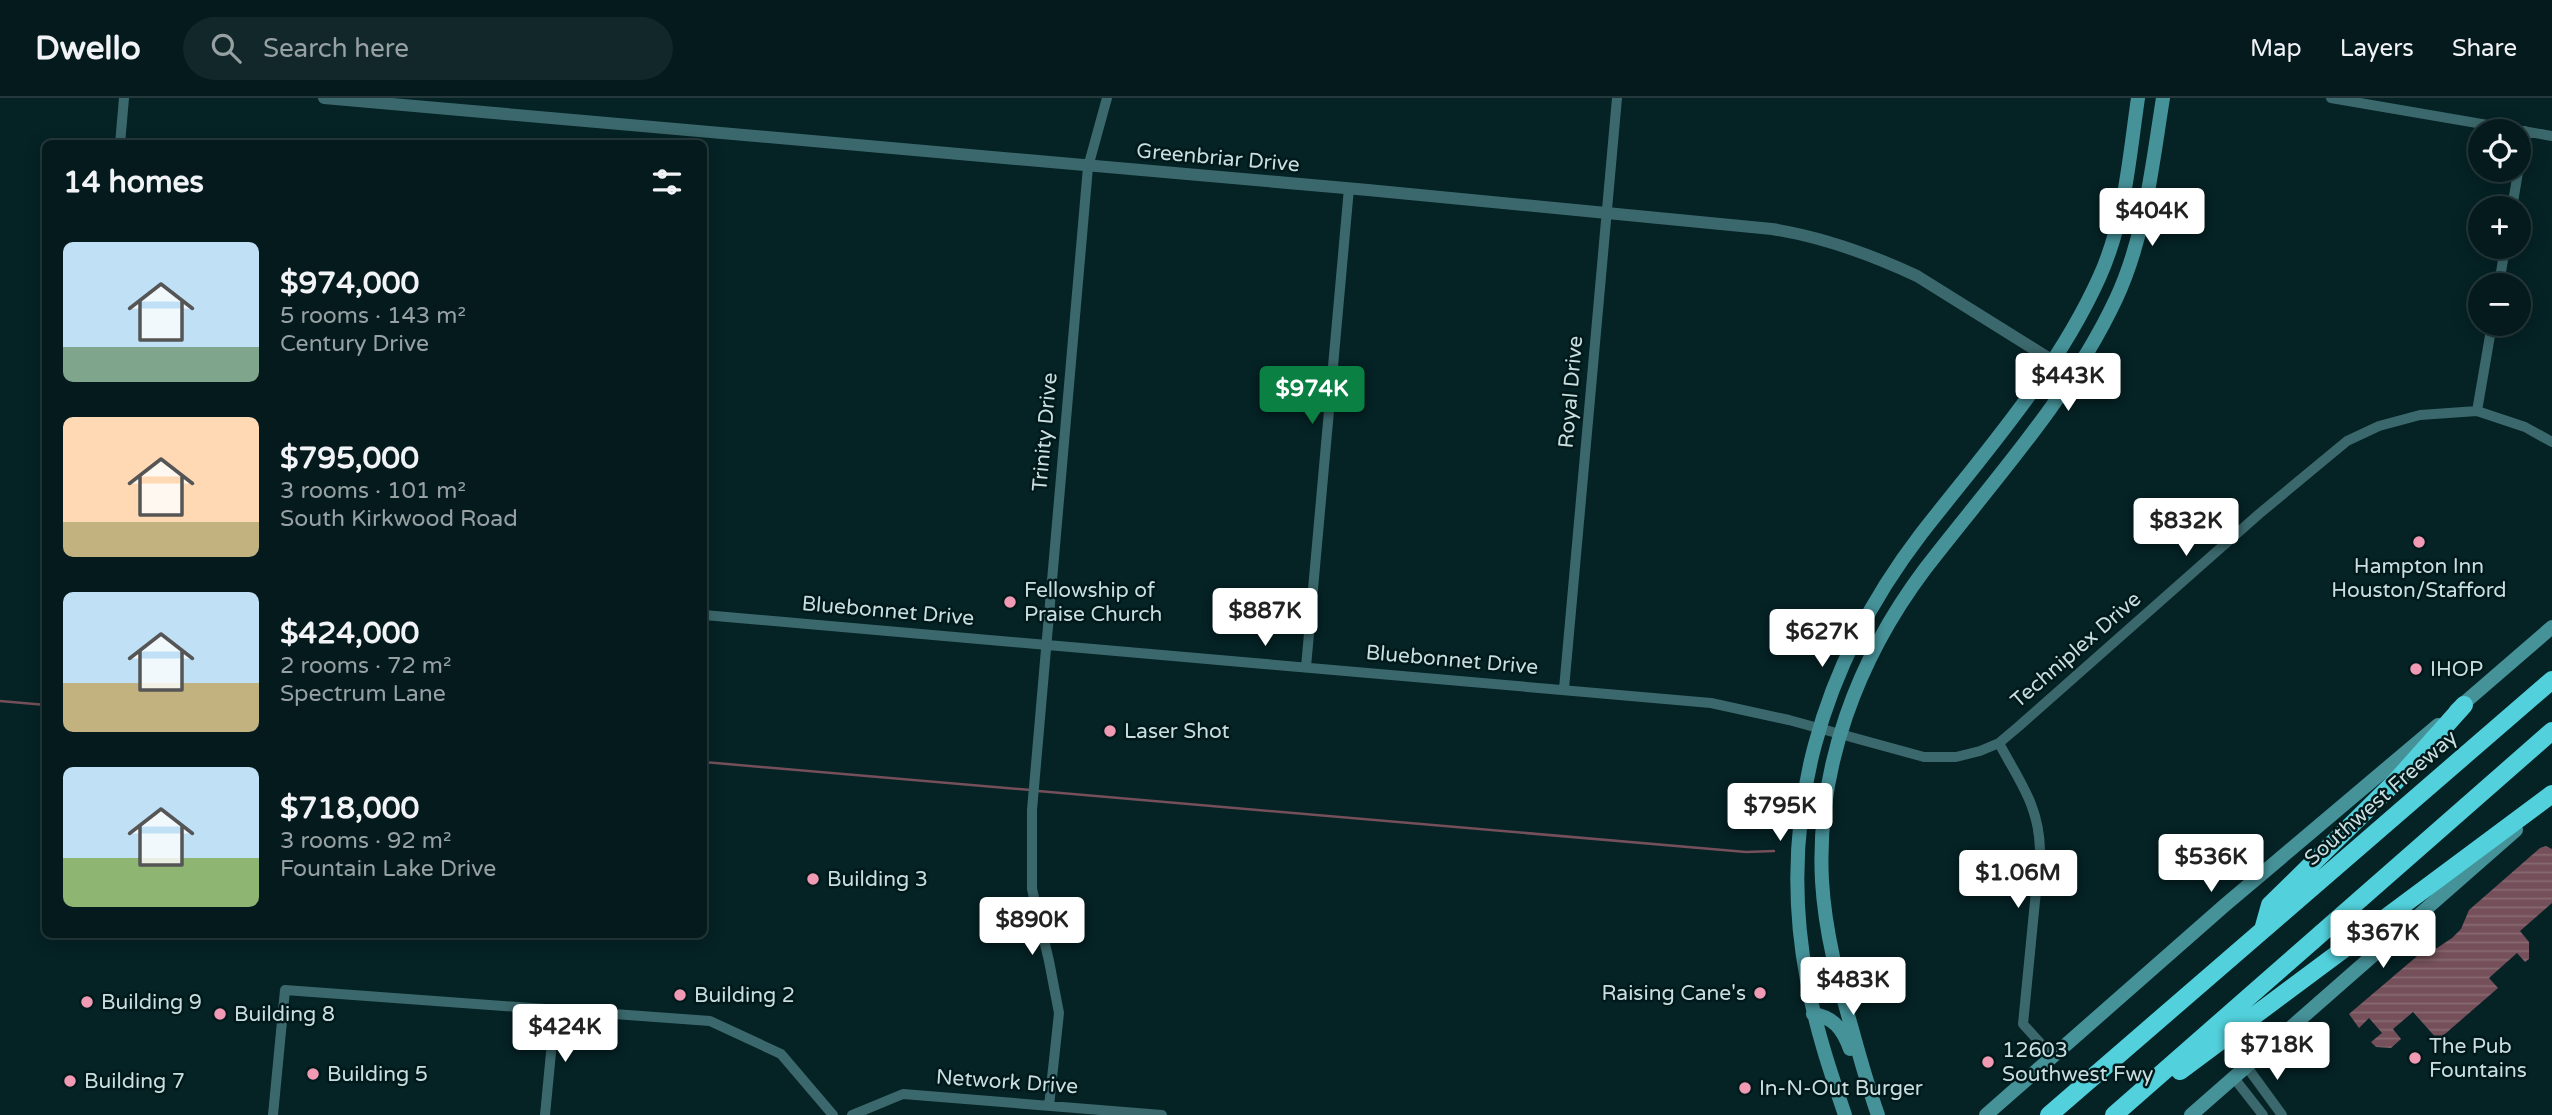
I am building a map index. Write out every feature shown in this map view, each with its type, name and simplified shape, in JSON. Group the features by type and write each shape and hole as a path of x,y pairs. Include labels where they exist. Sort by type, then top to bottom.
{"highway":[{"name":"Southwest Freeway","path":"2049,1115 2552,680"},
{"path":"2263,930 2270,905 2396,780 2464,705"},
{"path":"2115,1115 2552,731"},
{"path":"2115,1115 2231,1035 2552,796"}],"main road":[{"path":"1844,1115 1813,1014 1804,963 1797,883 1797,850 1808,769 1819,728 1849,649 1885,584 2054,362 2070,337 2100,276 2122,214 2138,98"},
{"path":"1878,1115 1830,946 1822,870 1829,777 1840,734 1856,687 1880,636 1899,605 2074,374 2095,341 2117,296 2142,219 2162,98"},
{"path":"2122,214 2142,219"},
{"path":"1922,533 1943,547"},
{"path":"1861,625 1880,636"},
{"path":"1986,1115 2225,905 2464,705 2552,627"},
{"path":"2191,1115 2552,796"},
{"path":"1804,963 1812,970 1822,1004 1836,1014 1848,1014"},
{"path":"1813,1014 1823,1016 1837,1025 1845,1036 1854,1060 1863,1068"}],"street":[{"path":"120,140 124,98"},
{"name":"Greenbriar Drive","path":"324,98 1349,188 1772,229 1827,241 1917,276 2074,374"},
{"name":"Trinity Drive","path":"1049,1106 1059,1013 1032,889 1032,810 1088,167 1107,98"},
{"name":"Royal Drive","path":"1564,690 1616,98"},
{"path":"2331,98 2468,121"},
{"path":"2531,132 2552,136"},
{"path":"1306,667 1349,188"},
{"path":"2477,411 2490,336"},
{"name":"Techniplex Drive","path":"1819,728 1909,754 1941,758 1965,755 1999,743 2296,481 2347,441 2379,426 2420,415 2477,411 2525,427 2552,442"},
{"name":"Bluebonnet Drive","path":"707,615 1711,703 1819,728"},
{"path":"1999,743 2035,809 2039,828 2040,850 2023,1024 2052,1056"},
{"path":"273,1115 285,990 709,1021 781,1054 833,1115"},
{"path":"545,1115 555,1011"},
{"path":"2247,1067 2283,1115"},
{"path":"2234,1078 2263,1115"},
{"name":"Network Drive","path":"852,1115 903,1094 1162,1115"}],"shaded area":[{"path":"2546,846 2552,849 2552,903 2520,931 2529,942 2529,959 2525,962 2517,953 2489,978 2498,988 2438,1040 2413,1012 2393,1029 2401,1039 2391,1048 2376,1047 2371,1042 2382,1033 2369,1018 2359,1028 2349,1014 2422,952 2437,948 2452,938 2461,929 2469,910 2540,848"}],"waterway":[{"path":"0,701 42,705"},
{"path":"707,762 1031,790"},
{"path":"1038,791 1746,852 1774,851"}],"place":[{"name":"Hampton Inn Houston/Stafford","path":"2419,542"},
{"name":"Fellowship of Praise Church","path":"1010,602"},
{"name":"IHOP","path":"2416,669"},
{"name":"Laser Shot","path":"1110,731"},
{"name":"Building 3","path":"813,879"},
{"name":"Raising Cane's","path":"1760,993"},
{"name":"Building 2","path":"680,995"},
{"name":"Building 9","path":"87,1002"},
{"name":"Building 8","path":"220,1014"},
{"name":"The Pub Fountains","path":"2415,1058"},
{"name":"12603 Southwest Fwy","path":"1988,1062"},
{"name":"Building 5","path":"313,1074"},
{"name":"Building 7","path":"70,1081"},
{"name":"In-N-Out Burger","path":"1745,1088"}]}
